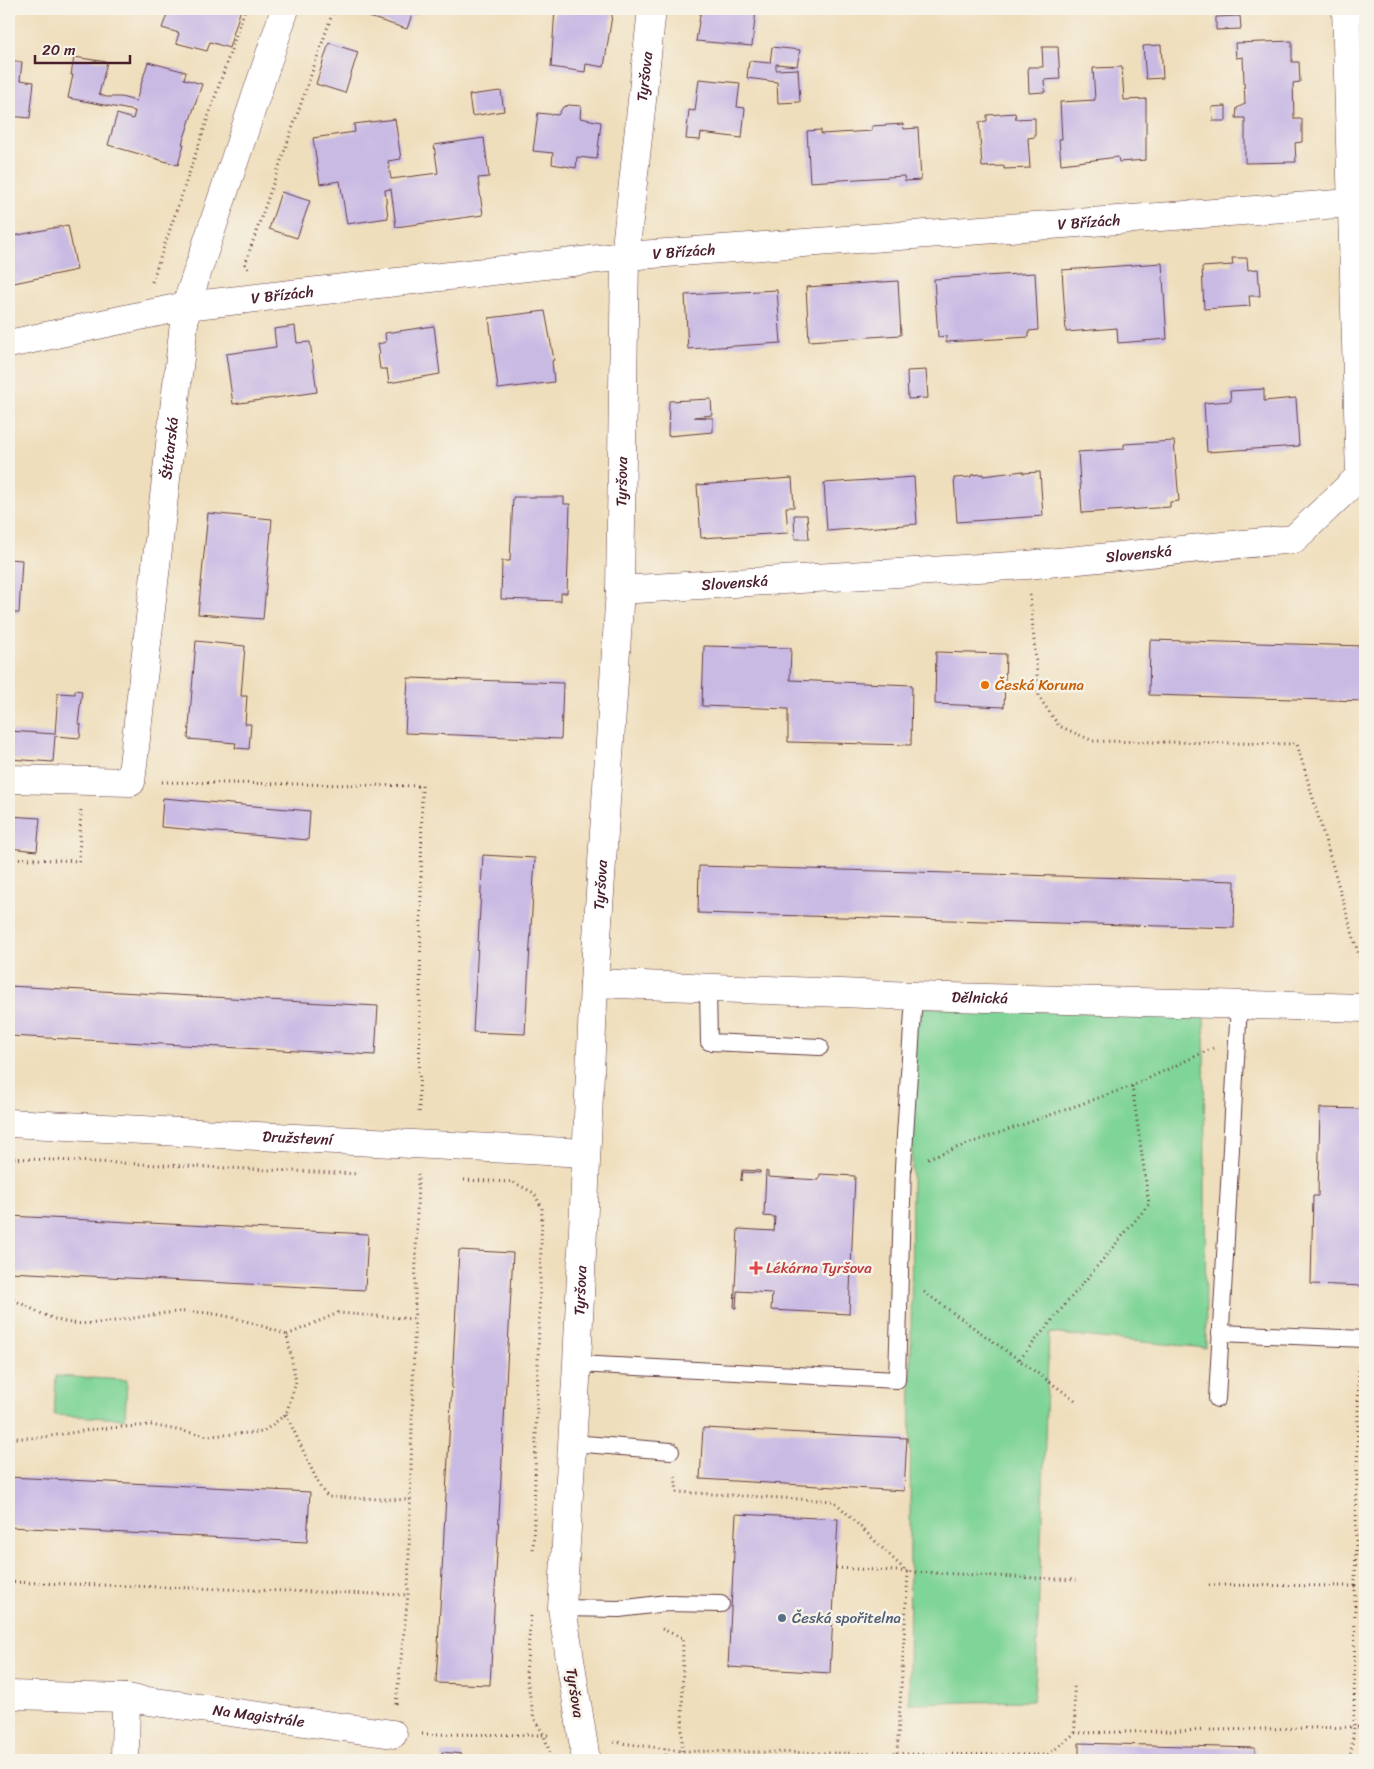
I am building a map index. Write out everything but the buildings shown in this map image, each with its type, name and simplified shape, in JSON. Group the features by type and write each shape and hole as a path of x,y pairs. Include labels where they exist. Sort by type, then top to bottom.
{"street":[{"name":"Štítarská","path":"131,782 186,306 285,9"},
{"name":"Tyršova","path":"584,1749 562,1608 577,1364 594,983 620,590 625,256 652,9"},
{"name":"Slovenská","path":"620,590 1027,564 1294,539 1360,476 1358,203 1346,9"},
{"name":"V Břízách","path":"9,344 186,306 625,256 1358,203"},
{"path":"9,779 131,782"},
{"name":"Dělnická","path":"594,983 914,996 1365,1008"},
{"name":"Družstevní","path":"9,1124 586,1153"},
{"name":"Na Magistrále","path":"9,1695 126,1698 393,1734"},
{"path":"125,1760 126,1698"}],"lane":[{"path":"708,988 708,1042 820,1047"},
{"path":"577,1364 897,1380 902,1276 903,1167 914,996"},
{"path":"1217,1399 1238,1036 1238,1005"},
{"path":"1220,1333 1362,1339"},
{"path":"572,1443 671,1450"},
{"path":"562,1608 618,1609 667,1603 721,1604"}],"path":[{"path":"143,284 153,282 245,9"},
{"path":"250,271 245,264 334,9"},
{"path":"1027,564 1039,697 1059,726 1093,742 1297,744 1365,976"},
{"path":"9,858 79,861 82,780"},
{"path":"131,782 422,786 419,1144 408,1596 393,1734 544,1734 584,1749 1048,1755 1075,1733 1365,1727"},
{"path":"903,1167 1132,1086 1238,1036"},
{"path":"1019,1360 1149,1204 1132,1086"},
{"path":"9,1158 368,1174"},
{"path":"408,1176 428,1177"},
{"path":"456,1179 513,1182 534,1193 542,1208 533,1553"},
{"path":"902,1276 1075,1400"},
{"path":"9,1298 47,1316 70,1323 98,1324 180,1312 237,1317 286,1335 338,1313 415,1319"},
{"path":"9,1438 37,1438 96,1429 142,1425 208,1436 263,1432 286,1414 296,1382 286,1335"},
{"path":"1350,1760 1354,1727 1355,1586 1362,1339"},
{"path":"286,1414 321,1489 328,1496 410,1500"},
{"path":"671,1450 677,1492 834,1501 908,1573 897,1754"},
{"path":"836,1568 1076,1580"},
{"path":"9,1582 408,1596"},
{"path":"1209,1585 1355,1586"},
{"path":"618,1609 683,1638 682,1751"},
{"path":"531,1612 526,1674 534,1718 544,1734 552,1760"},
{"path":"1074,1684 1075,1733"},
{"path":"666,1749 666,1760"},
{"path":"1048,1755 1048,1760"}],"green space":[{"path":"913,1007 1204,1016 1206,1348 1049,1333 1036,1674 1033,1701 909,1703"},
{"path":"56,1376 127,1380 125,1419 54,1415"}],"place":[{"name":"Česká Koruna","path":"985,685"},
{"name":"Lékárna Tyršova","path":"756,1268"},
{"name":"Česká spořitelna","path":"782,1618"}]}
